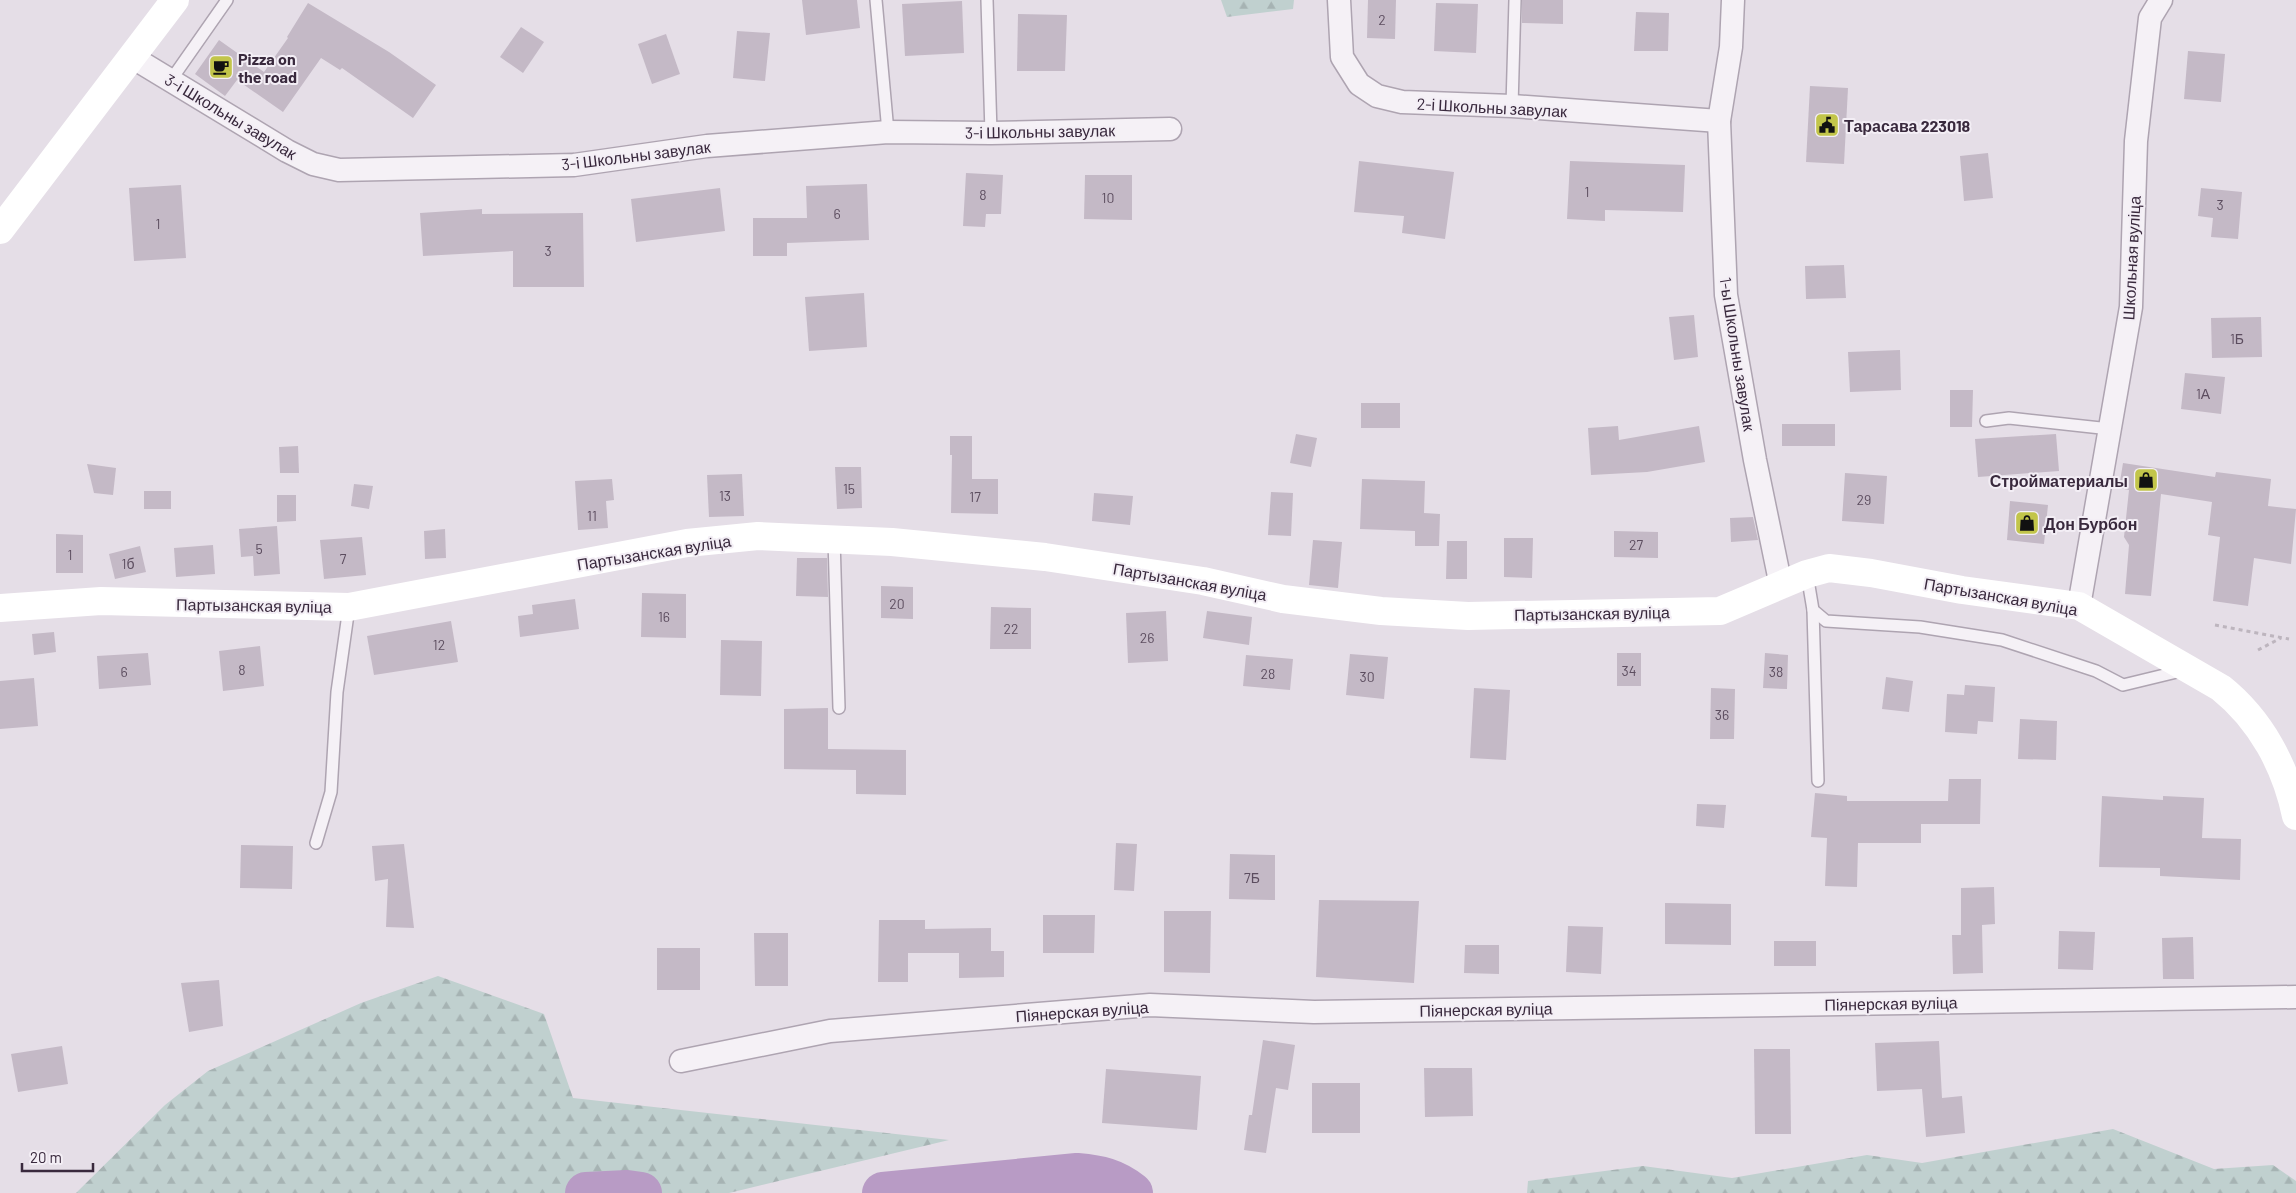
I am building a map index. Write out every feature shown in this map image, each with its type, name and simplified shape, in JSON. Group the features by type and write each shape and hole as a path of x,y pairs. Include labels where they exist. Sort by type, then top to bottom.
{"street":[{"path":"0,230 175,0"},
{"name":"2-і Школьны завулак","path":"1339,0 1342,57 1359,84 1377,96 1402,102 1512,106 1719,121"},
{"name":"1-ы Школьны завулак","path":"1733,0 1731,47 1719,121 1726,295 1754,460 1781,586"},
{"name":"Школьная вуліца","path":"2079,606 2132,307 2136,141 2150,18 2161,0"},
{"name":"3-і Школьны завулак","path":"132,57 287,151 313,164 339,170 574,165 707,146 888,132 991,133 1170,129"},
{"name":"Партызанская вуліца","path":"0,608 101,601 349,607 687,543 758,536 892,542 1045,557 1203,581 1283,599 1381,611 1468,616 1720,611 1807,574 1829,568 1870,573 1962,590 2079,606 2221,688 2244,710 2270,746 2294,800"},
{"name":"Піянерская вуліца","path":"681,1061 830,1031 1150,1005 1314,1012 2296,997"}],"lane":[{"path":"171,80 227,0"},
{"path":"876,0 888,132"},
{"path":"987,0 991,133"},
{"path":"1512,106 1515,0"},
{"path":"1986,422 2009,418 2110,429"},
{"path":"834,539 839,708"},
{"path":"1807,574 1813,610 1818,781"},
{"path":"316,843 331,792 337,692 349,607"},
{"path":"1813,610 1826,620 1920,626 2002,640 2096,671 2123,686 2188,670"}],"path":[{"path":"2215,625 2290,639"},
{"path":"2258,650 2281,638"}],"green space":[{"path":"1221,0 1294,0 1293,9 1227,17"},
{"path":"438,976 544,1014 573,1098 949,1140 729,1193 76,1193 165,1105 208,1071 361,1003"},
{"path":"2113,1129 2214,1169 2273,1165 2296,1181 2296,1193 1527,1193 1528,1181 1643,1166 1732,1178 1867,1155 1922,1163"}],"shaded area":[{"path":"1071,1155 1111,1171 1117,1182 1113,1192 1069,1182 1046,1166 1055,1156"}],"building":[{"path":"802,0 857,0 860,28 806,35"},
{"path":"1368,0 1396,0 1395,39 1367,38"},
{"path":"1522,0 1563,0 1563,24 1522,23"},
{"path":"962,1 964,53 905,56 902,4"},
{"path":"308,3 389,52 436,85 413,118 342,68 340,70 321,58 283,112 237,80 225,96 195,74 219,40 264,72 288,38"},
{"path":"1436,3 1478,4 1476,53 1434,51"},
{"path":"1636,12 1669,13 1668,51 1634,51"},
{"path":"1018,14 1067,15 1065,71 1017,71"},
{"path":"521,27 544,42 523,73 500,57"},
{"path":"737,31 770,33 765,81 733,78"},
{"path":"666,34 680,74 652,84 638,44"},
{"path":"2188,51 2225,54 2221,102 2184,99"},
{"name":"Тарасава 223018","path":"1810,86 1848,88 1844,164 1806,162"},
{"path":"1988,153 1993,198 1964,201 1960,156"},
{"path":"1359,161 1454,172 1445,239 1402,233 1404,216 1354,212"},
{"path":"1570,161 1685,165 1683,212 1605,210 1605,221 1567,219"},
{"path":"966,173 1003,175 1001,214 986,214 985,227 963,226"},
{"path":"1085,175 1132,175 1132,220 1084,219"},
{"path":"867,184 869,240 787,243 787,256 753,256 753,218 807,218 806,186"},
{"path":"181,185 186,258 134,261 129,188"},
{"path":"720,188 725,231 636,242 631,199"},
{"path":"2201,188 2242,192 2238,239 2211,237 2213,218 2198,216"},
{"path":"482,209 482,214 583,213 584,287 513,287 513,251 423,256 420,213"},
{"path":"1844,265 1846,298 1806,299 1805,266"},
{"path":"864,293 867,347 809,351 805,297"},
{"path":"1694,315 1698,357 1674,360 1669,317"},
{"path":"2261,317 2262,357 2212,358 2211,318"},
{"path":"1900,350 1901,390 1850,392 1848,352"},
{"path":"2185,373 2225,377 2221,414 2181,409"},
{"path":"1950,390 1973,390 1972,427 1950,427"},
{"path":"1361,403 1400,403 1400,428 1361,428"},
{"path":"1782,424 1835,424 1835,446 1782,446"},
{"path":"1618,426 1619,440 1699,426 1705,462 1647,472 1591,475 1588,428"},
{"path":"1296,434 1317,438 1311,467 1290,463"},
{"path":"2056,434 2059,471 1978,477 1975,439"},
{"path":"950,436 972,436 972,479 998,479 998,514 951,513 952,455 950,455"},
{"path":"298,446 299,473 280,473 279,447"},
{"path":"2123,463 2215,477 2216,472 2271,479 2268,506 2296,509 2291,564 2254,558 2248,606 2213,601 2220,537 2208,535 2212,502 2161,494 2151,596 2125,594 2129,545 2124,537 2129,490 2119,488"},
{"path":"87,464 116,468 113,495 94,493"},
{"path":"835,467 861,467 862,508 837,509"},
{"path":"1845,473 1887,476 1884,524 1842,521"},
{"path":"742,474 744,516 709,517 707,475"},
{"path":"612,479 614,500 606,501 608,528 578,530 575,481"},
{"path":"1362,479 1425,481 1424,513 1440,514 1439,546 1415,546 1415,531 1360,529"},
{"path":"354,484 373,486 369,509 351,506"},
{"path":"144,491 171,491 171,509 144,509"},
{"path":"1271,492 1293,493 1291,536 1268,535"},
{"path":"1094,493 1133,496 1130,525 1092,521"},
{"path":"277,495 296,495 296,521 277,522"},
{"name":"Дон Бурбон","path":"2010,501 2048,505 2044,544 2007,540"},
{"path":"1753,517 1758,540 1731,542 1730,518"},
{"path":"277,526 280,574 254,576 253,556 241,557 239,529"},
{"path":"445,529 446,558 425,559 424,531"},
{"path":"1614,531 1658,532 1658,558 1614,557"},
{"path":"56,534 83,535 83,573 56,573"},
{"path":"362,537 366,575 324,579 320,540"},
{"path":"1504,538 1533,538 1532,578 1504,577"},
{"path":"1313,540 1342,542 1338,588 1309,585"},
{"path":"1447,541 1467,541 1467,579 1446,579"},
{"path":"213,545 215,574 176,577 174,548"},
{"path":"140,546 146,572 115,579 109,554"},
{"path":"797,558 827,558 828,597 796,596"},
{"path":"881,586 913,587 913,619 881,618"},
{"path":"642,593 686,594 686,638 641,637"},
{"path":"575,599 579,629 520,637 518,616 533,614 532,605"},
{"path":"991,607 1031,608 1031,649 990,649"},
{"path":"1166,611 1168,661 1128,663 1126,613"},
{"path":"1207,611 1252,617 1249,645 1203,638"},
{"path":"451,621 458,662 374,675 367,636"},
{"path":"54,632 56,652 34,655 32,634"},
{"path":"721,640 762,641 761,696 720,695"},
{"path":"260,646 264,686 223,691 219,651"},
{"path":"148,653 151,685 99,689 97,656"},
{"path":"1617,653 1641,653 1641,686 1617,686"},
{"path":"1765,653 1788,655 1787,689 1763,688"},
{"path":"1350,654 1388,657 1384,699 1346,695"},
{"path":"1246,655 1293,659 1290,690 1243,686"},
{"path":"1886,677 1913,681 1909,712 1882,709"},
{"path":"34,678 38,726 0,729 0,681"},
{"path":"1965,685 1995,687 1993,722 1978,721 1977,734 1945,732 1947,694 1964,695"},
{"path":"1474,688 1510,690 1506,760 1470,758"},
{"path":"1711,688 1735,689 1734,739 1710,739"},
{"path":"828,708 828,749 906,750 906,795 856,794 856,770 784,769 784,709"},
{"path":"2020,719 2057,721 2056,760 2018,759"},
{"path":"1949,779 1981,779 1980,824 1921,824 1921,843 1858,843 1857,887 1825,886 1827,838 1811,837 1815,793 1847,796 1847,801 1948,801"},
{"path":"2102,796 2163,800 2163,796 2204,798 2202,838 2241,839 2240,880 2160,876 2160,868 2099,867"},
{"path":"1697,804 1726,805 1724,828 1696,826"},
{"path":"1116,843 1137,844 1134,891 1114,890"},
{"path":"404,844 414,928 386,927 388,879 375,881 372,846"},
{"path":"241,845 293,846 292,889 240,888"},
{"path":"1230,854 1275,855 1275,900 1229,899"},
{"path":"1994,887 1995,924 1982,925 1983,973 1953,974 1952,935 1961,935 1961,888"},
{"path":"1319,900 1419,901 1414,983 1316,977"},
{"path":"1665,903 1731,904 1731,945 1665,944"},
{"path":"1164,911 1211,911 1210,973 1164,972"},
{"path":"1043,915 1095,915 1094,953 1043,953"},
{"path":"879,920 925,920 925,929 991,928 991,951 1004,951 1004,977 959,978 959,953 908,953 908,982 878,982"},
{"path":"1568,926 1603,927 1601,974 1566,972"},
{"path":"2059,931 2095,932 2093,970 2058,969"},
{"path":"754,933 788,933 788,986 755,986"},
{"path":"2193,937 2194,979 2163,979 2162,938"},
{"path":"1774,941 1816,941 1816,966 1774,966"},
{"path":"1465,945 1499,945 1499,974 1464,973"},
{"path":"657,948 700,948 700,990 657,990"},
{"path":"219,980 223,1026 189,1032 181,983"},
{"path":"1263,1040 1295,1045 1288,1090 1276,1088 1266,1153 1244,1150 1249,1115 1252,1115"},
{"path":"1939,1041 1942,1098 1962,1096 1965,1133 1926,1137 1922,1089 1877,1091 1875,1043"},
{"path":"62,1046 68,1084 18,1092 11,1054"},
{"path":"1754,1049 1790,1049 1791,1134 1755,1134"},
{"path":"1424,1068 1472,1068 1473,1116 1425,1117"},
{"path":"1106,1069 1201,1076 1197,1130 1102,1123"},
{"path":"1312,1083 1360,1083 1360,1133 1312,1133"}],"waterway":[{"path":"883,1193 1077,1174 1106,1179 1119,1184 1132,1193"},
{"path":"586,1193 627,1191 641,1193"}],"place":[{"name":"Pizza on the road","path":"221,67"},
{"name":"Тарасава 223018","path":"1827,125"},
{"name":"Стройматериалы","path":"2146,480"},
{"name":"Дон Бурбон","path":"2027,523"}]}
